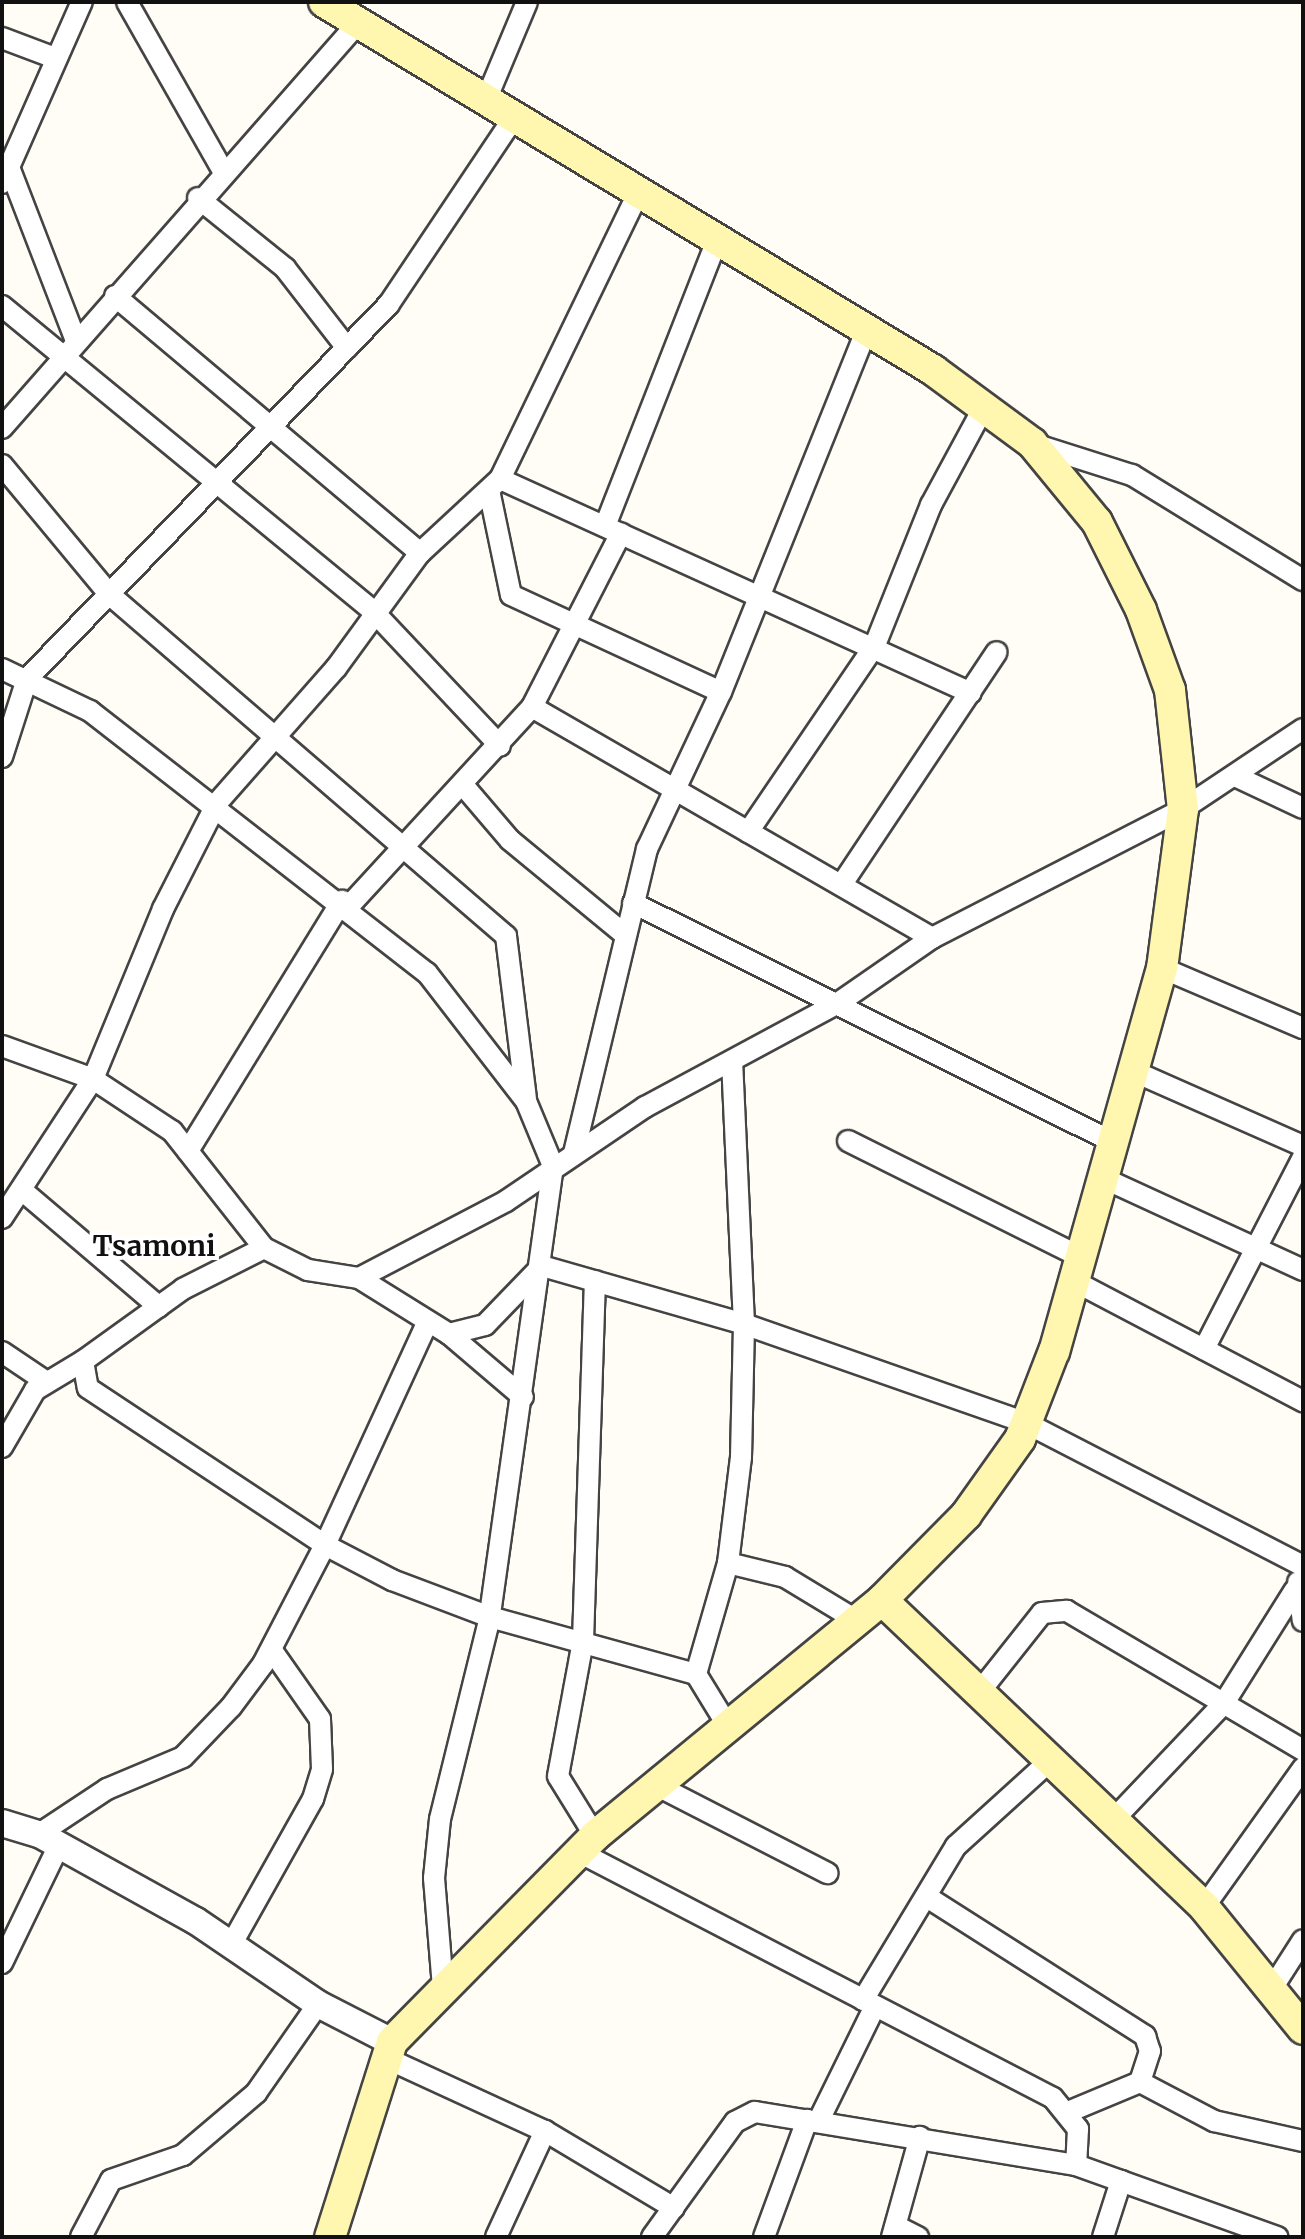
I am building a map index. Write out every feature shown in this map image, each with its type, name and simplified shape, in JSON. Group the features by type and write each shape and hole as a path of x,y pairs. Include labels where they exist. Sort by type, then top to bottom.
{"main road":[{"path":"324,2 866,331 1032,443 1097,522 1141,610 1170,690 1183,809 1162,968 1077,1269 1026,1423 966,1515 882,1600 726,1723 587,1844 443,1987 389,2050 330,2237"},
{"path":"882,1600 1053,1758 1204,1907 1303,2029"}],"street":[{"path":"70,349 8,161 82,2"},
{"path":"127,2 223,171"},
{"path":"486,100 527,2"},
{"path":"2,428 198,198 358,23"},
{"path":"2,38 55,58"},
{"path":"2,757 27,679 268,424 347,348 424,261 514,117"},
{"path":"2,1218 24,1192 93,1079 163,909 217,803 273,735 336,668 373,611 420,553 494,484 638,193"},
{"path":"198,198 285,268 347,348"},
{"path":"188,1151 345,904 463,785 532,707 579,625 717,240"},
{"path":"115,296 420,553"},
{"path":"2,306 70,349 211,483 373,611 500,746"},
{"path":"574,1153 633,903 674,791 721,692 754,596 866,331"},
{"path":"748,832 875,645 931,505 983,409"},
{"path":"1032,443 1132,475 1303,580"},
{"path":"2,465 109,594 404,846 510,942 526,1101"},
{"path":"494,484 613,529 754,596 875,645 971,693"},
{"path":"494,484 511,595 721,692"},
{"path":"844,881 997,652"},
{"path":"2,669 90,711 217,803 427,973 526,1101 553,1166 542,1266 490,1617 440,1819 434,1878 443,1987"},
{"path":"532,707 674,791 844,881 932,938"},
{"path":"359,1278 457,1230 574,1153 838,1003 932,938 1183,809 1303,729"},
{"path":"1235,776 1303,808"},
{"path":"463,785 510,840 624,934"},
{"path":"633,903 1113,1142"},
{"path":"1162,968 1303,1028"},
{"path":"2,1046 93,1079 172,1131 264,1248 308,1270 359,1278 449,1334 523,1397"},
{"path":"696,1674 728,1563 744,1324 732,1062"},
{"path":"1133,1071 1303,1146"},
{"path":"848,1141 1077,1269 1204,1349 1303,1401"},
{"path":"1204,1349 1303,1157"},
{"path":"1103,1178 1257,1246 1303,1270"},
{"path":"24,1192 159,1307"},
{"path":"2,1447 45,1381 83,1361 159,1307 264,1248"},
{"path":"542,1266 744,1324 1026,1423 1300,1576"},
{"path":"449,1334 485,1325 542,1266"},
{"path":"595,1281 583,1641 558,1776 587,1844 1068,2112 1078,2129 1076,2165"},
{"path":"2,1963 49,1840 107,1789 183,1757 231,1707 271,1649 325,1545 427,1323"},
{"path":"2,1352 45,1381"},
{"path":"83,1361 88,1388 325,1545 490,1617 696,1674 726,1723"},
{"path":"728,1563 785,1577 856,1620"},
{"path":"1300,1576 1303,1621"},
{"path":"1115,1818 1224,1703 1300,1576"},
{"path":"981,1690 1051,1609 1084,1619 1303,1750"},
{"path":"231,1945 313,1799 322,1769 320,1719 271,1649"},
{"path":"764,2237 812,2121 869,2003 927,1897 964,1836 1053,1758"},
{"path":"1204,1907 1303,1768"},
{"path":"654,1784 827,1873"},
{"path":"2,1823 49,1840 231,1945 389,2050 545,2131 674,2208"},
{"path":"927,1897 1145,2036 1150,2051 1140,2082 1068,2112"},
{"path":"1271,1990 1303,1940"},
{"path":"81,2237 111,2180 183,2155 256,2093 318,2004"},
{"path":"1140,2082 1214,2121 1303,2141"},
{"path":"652,2237 744,2113 920,2137 1076,2165 1121,2181 1223,2228 1277,2237"},
{"path":"496,2237 545,2131"},
{"path":"918,2237 894,2232 920,2137"},
{"path":"1103,2237 1121,2181"}],"district":[{"name":"Tsamoni","path":"154,1246"}]}
